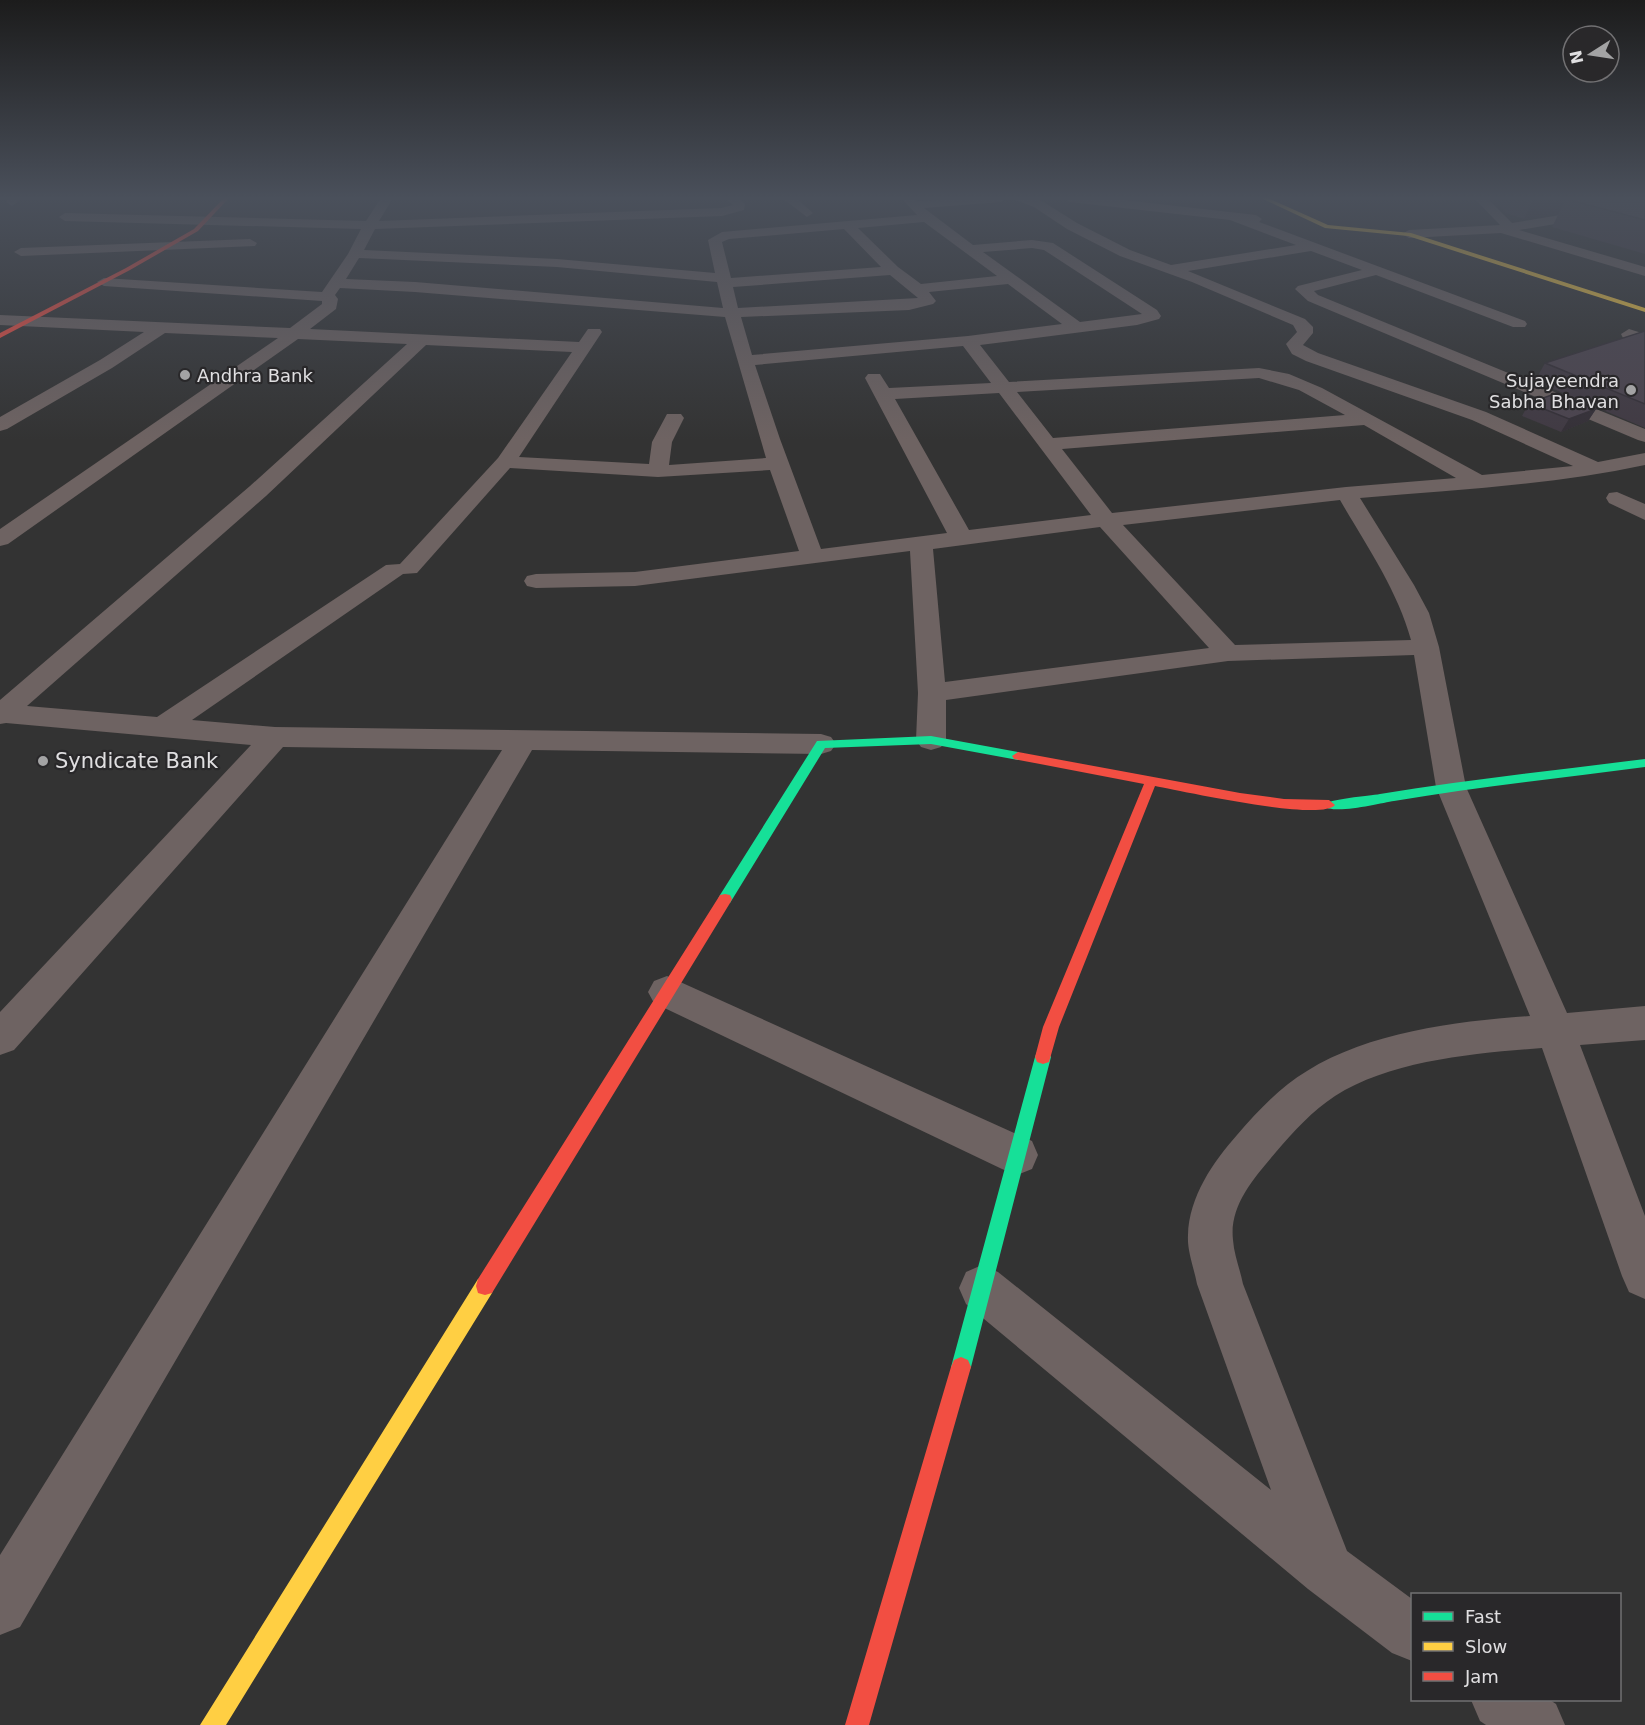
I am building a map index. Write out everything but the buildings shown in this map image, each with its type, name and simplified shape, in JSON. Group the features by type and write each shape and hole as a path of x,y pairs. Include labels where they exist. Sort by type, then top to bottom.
{"street":[{"path":"0,336 110,278"},
{"path":"0,539 330,306 331,290 338,278"},
{"path":"162,728 401,569 505,462 628,278"},
{"path":"704,278 724,281 783,278"},
{"path":"104,282 331,290 415,287 611,305 730,313 924,304 928,301 927,297 904,278"},
{"path":"746,361 968,341 1137,320 1153,316 1098,278"},
{"path":"1195,278 1299,322 1305,327 1305,333 1294,344 1304,353 1378,381 1452,404 1596,469"},
{"path":"1345,278 1303,289 1313,298 1645,436"},
{"path":"1401,278 1519,324"},
{"path":"1547,278 1645,310"},
{"path":"918,289 1011,279 1077,327"},
{"path":"724,281 730,313 777,463 812,555"},
{"path":"0,320 584,347"},
{"path":"0,425 106,364 164,327"},
{"path":"0,714 258,491 421,340"},
{"path":"968,341 1002,388 1106,519 1228,653"},
{"path":"858,351 961,537"},
{"path":"883,394 1259,373 1278,375 1296,381 1368,419 1477,481"},
{"path":"658,471 662,442 674,418"},
{"path":"1048,444 1368,419"},
{"path":"536,581 635,579 1106,519 1346,493 1540,477 1645,459"},
{"path":"505,462 658,471 777,463"},
{"path":"1346,493 1402,585 1416,613 1426,647 1451,788 1556,1032 1645,1276"},
{"path":"1617,498 1645,513"},
{"path":"921,542 932,693 931,740"},
{"path":"932,693 1228,653 1426,647"},
{"path":"0,714 275,737 821,744 931,740 1270,802 1312,806 1349,804 1451,788 1645,763"},
{"path":"0,1038 275,737"},
{"path":"0,1607 523,740"},
{"path":"213,1725 821,744"},
{"path":"857,1725 944,1431 1051,1027 1151,781"},
{"path":"667,992 1017,1155"},
{"path":"1327,1570 1220,1284 1210,1235 1218,1199 1232,1172 1280,1116 1330,1078 1381,1055 1474,1039 1645,1023"},
{"path":"982,1288 1327,1570 1411,1633"},
{"path":"1502,1701 1535,1725"}],"traffic: fast":[{"path":"725,899 821,744 931,740 1018,756"},
{"path":"1329,805 1645,763"},
{"path":"961,1367 1043,1057"}],"traffic: slow":[{"path":"1547,278 1645,310"},
{"path":"212,1725 485,1286"}],"traffic: jam":[{"path":"0,336 110,278"},
{"path":"1018,756 1151,781"},
{"path":"1043,1057 1051,1027 1151,781 1284,804 1329,805"},
{"path":"485,1286 725,899"},
{"path":"857,1725 961,1367"}],"place":[{"name":"Andhra Bank","path":"185,375"},
{"name":"Sujayeendra Sabha Bhavan","path":"1631,390"},
{"name":"Syndicate Bank","path":"43,761"}]}
